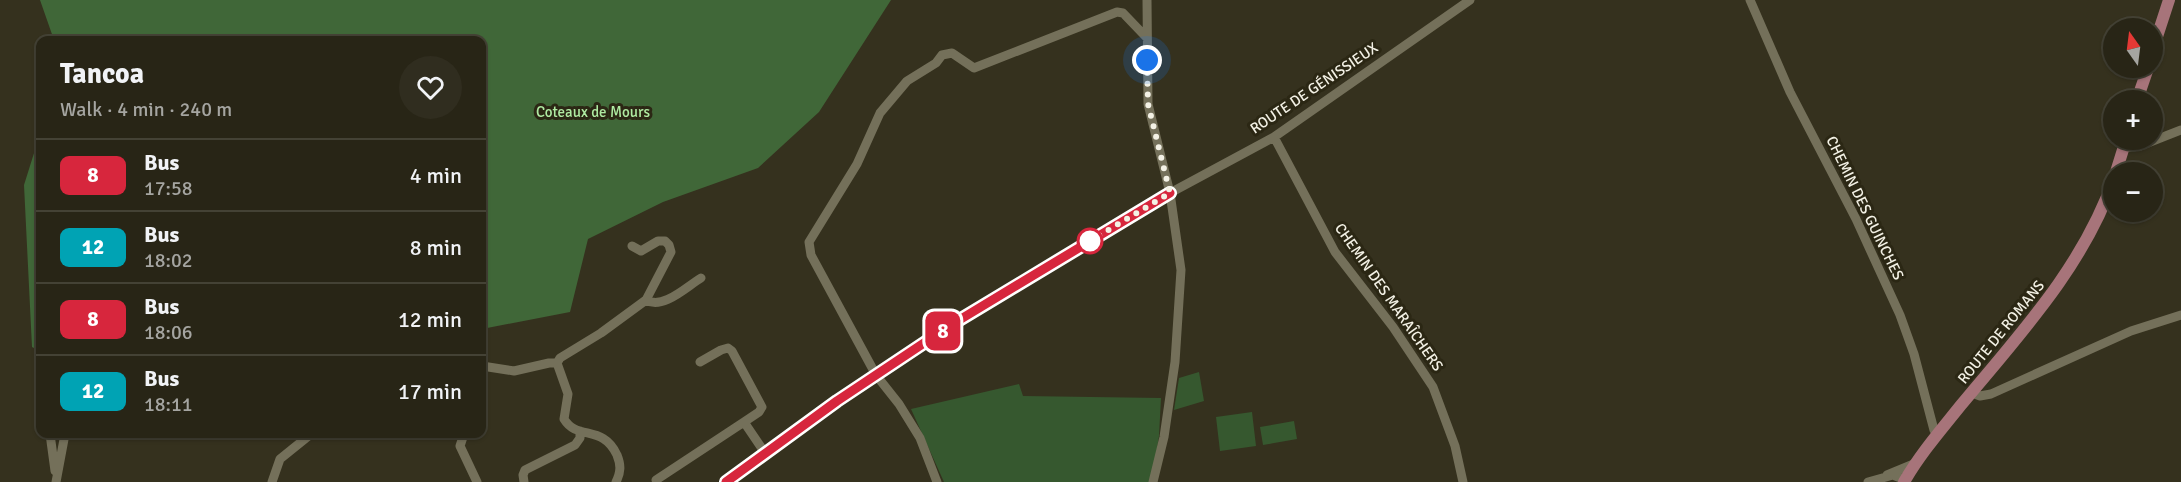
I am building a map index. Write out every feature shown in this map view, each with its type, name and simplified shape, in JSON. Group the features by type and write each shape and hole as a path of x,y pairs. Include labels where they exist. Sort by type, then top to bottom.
{"main road":[{"path":"2163,18 2169,0"},
{"name":"ROUTE DE ROMANS","path":"1904,481 1937,435 2040,311 2063,277 2103,203"}],"street":[{"path":"1147,0 1148,104 1170,193 1179,252 1180,282 1175,363 1164,433 1153,482"},
{"name":"ROUTE DE GÉNISSIEUX","path":"726,482 876,375 951,325 1170,193 1274,137 1470,0"},
{"name":"CHEMIN DES GUINCHES","path":"1750,0 1790,92 1856,219 1900,315 1914,354 1937,435"},
{"path":"937,482 920,438 876,375 810,255 809,242 857,164 880,112 907,81 936,63 946,53 952,53 974,68 1117,12 1123,13 1147,38"},
{"path":"2163,137 2181,130"},
{"name":"CHEMIN DES MARAÎCHERS","path":"1274,137 1335,252 1393,327 1433,387 1455,446 1463,482"},
{"path":"557,363 560,358 601,333 645,300 671,252 665,240 641,251 632,246"},
{"path":"645,300 660,303 700,278"},
{"path":"1972,393 1980,396 1991,394 2131,331 2181,315"},
{"path":"656,480 759,412 762,407 732,351 728,348 700,362"},
{"path":"486,367 514,371 557,363"},
{"path":"557,363 568,394 564,419 572,428 593,433 608,441 616,452 621,470 616,482"},
{"path":"744,422 765,453"},
{"path":"524,482 525,470 575,445 580,438 580,431"},
{"path":"51,438 56,481"},
{"path":"56,481 64,438"},
{"path":"272,482 280,459 306,438"},
{"path":"463,438 460,446 477,482"},
{"path":"1868,482 1916,463"},
{"path":"1882,477 1893,475 1904,481"}],"green space":[{"name":"Coteaux de Mours","path":"40,0 891,0 819,112 758,168 663,202 588,239 570,312 486,328 486,36 53,36"},
{"path":"36,147 36,349 32,347 24,185"},
{"path":"1199,372 1204,401 1174,410 1179,378"},
{"path":"1019,384 1023,396 1161,398 1159,436 1152,482 944,482 911,409"},
{"path":"1252,412 1256,446 1220,451 1216,417"},
{"path":"1294,421 1297,439 1263,445 1260,427"}],"bus line":[{"name":"8","path":"726,482 837,401 951,325 1170,193"}],"route":[{"path":"1090,241 1170,193 1148,104 1147,60"}]}
